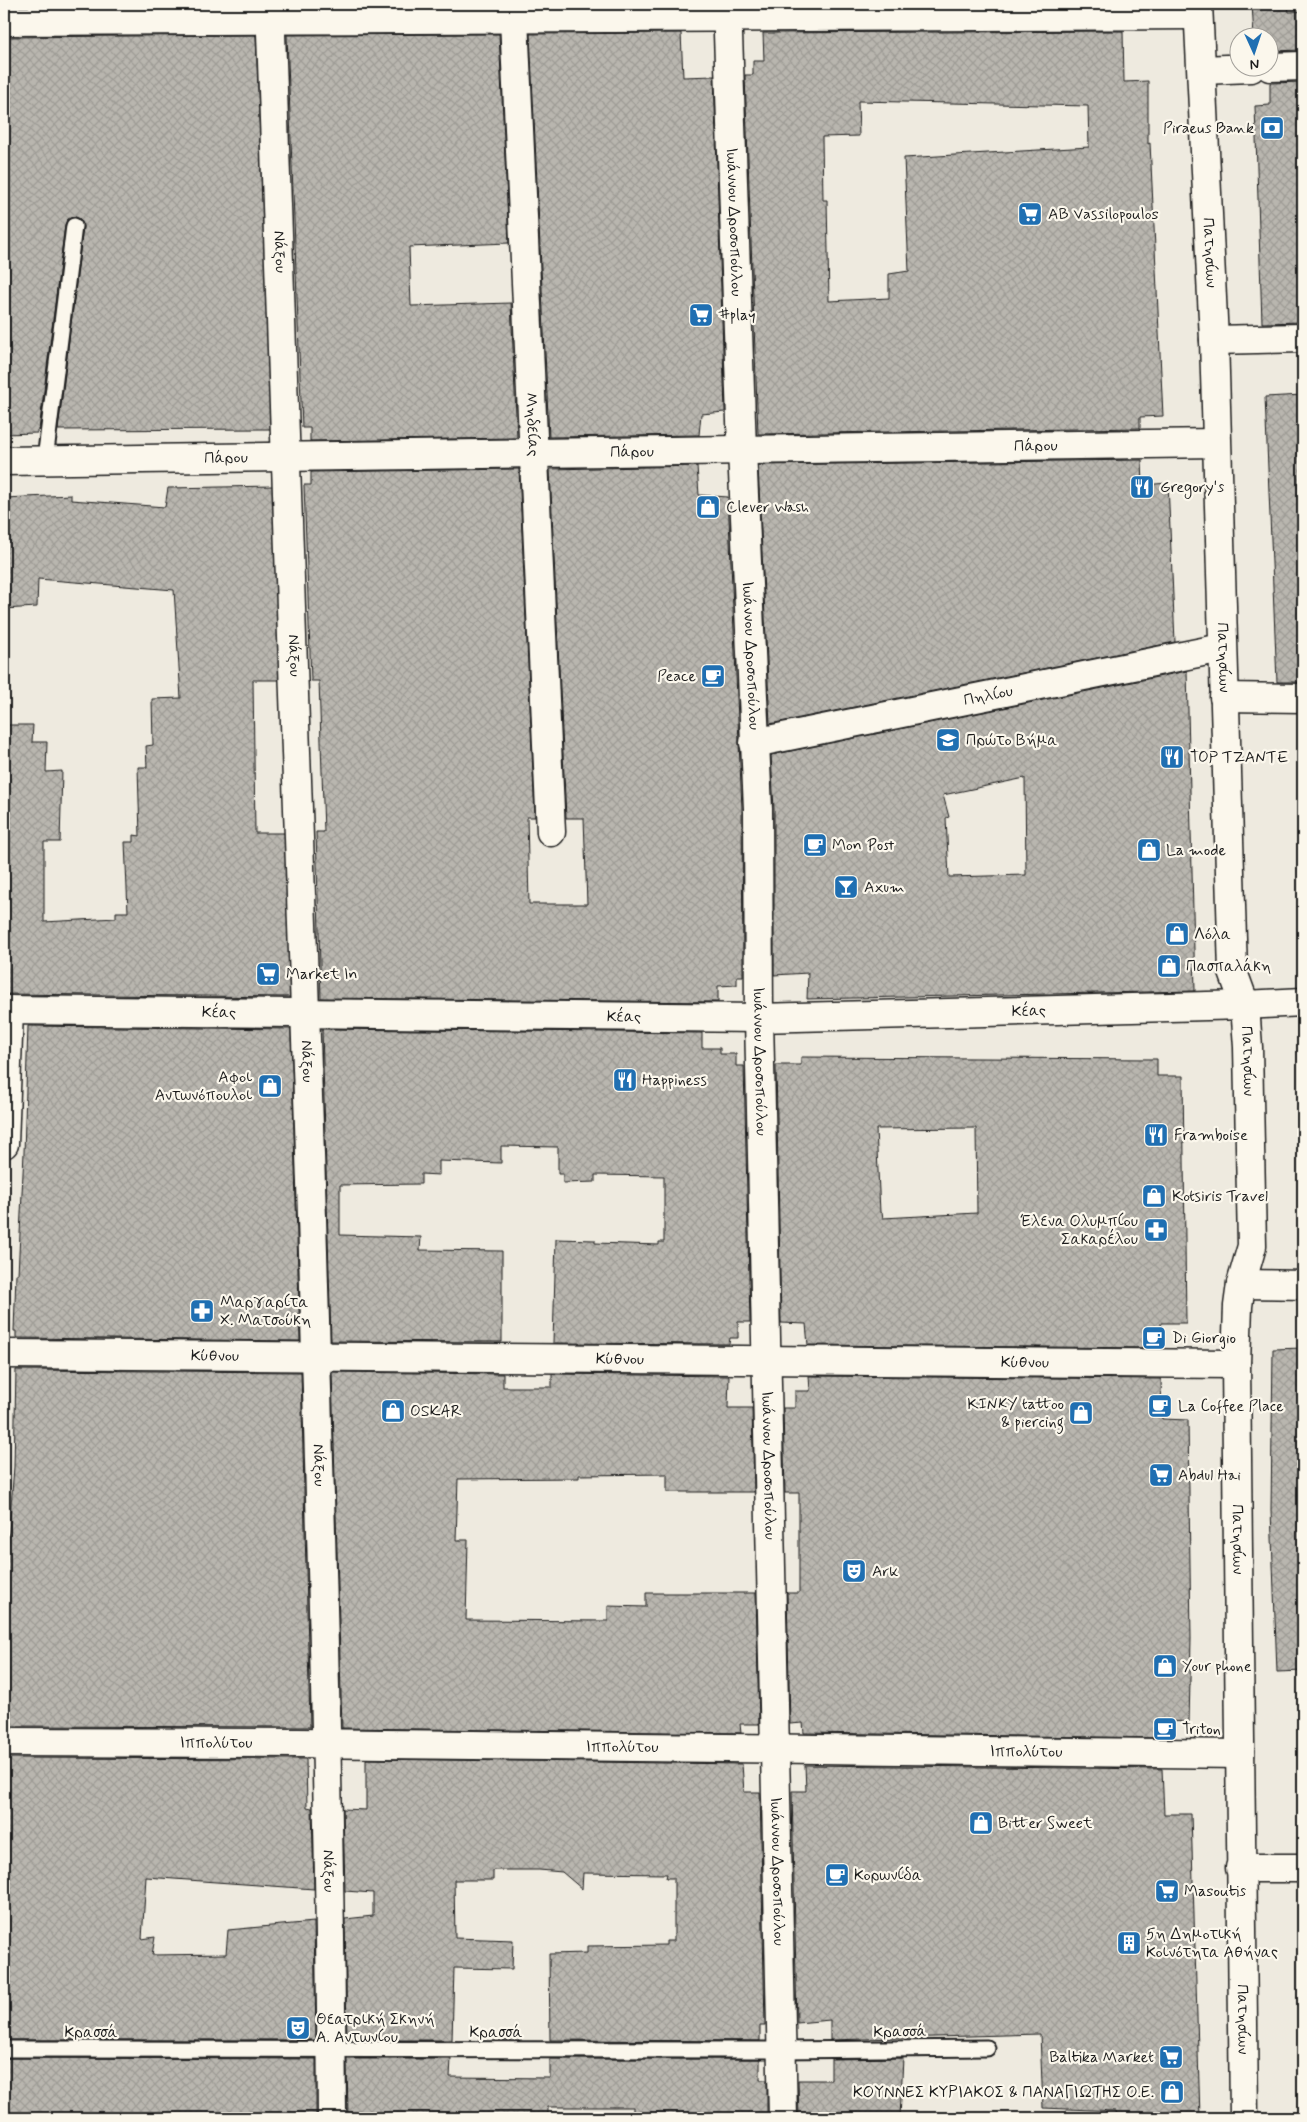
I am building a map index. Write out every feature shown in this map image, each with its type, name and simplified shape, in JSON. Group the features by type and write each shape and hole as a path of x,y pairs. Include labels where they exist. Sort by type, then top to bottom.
{"street":[{"path":"4,22 270,12 514,18 727,10 1198,9"},
{"name":"Πατησίων","path":"1198,9 1214,340 1233,972 1245,1005 1248,1047 1252,1246 1241,1284 1238,1306 1236,1364 1244,2118"},
{"name":"Ιωάννου Δροσοπούλου","path":"727,10 742,450 758,809 759,1018 783,2118"},
{"name":"Νάξου","path":"270,12 288,457 306,1013 327,1743 332,2118"},
{"name":"Μηδείας","path":"514,18 551,832"},
{"path":"1280,67 1303,66"},
{"path":"1202,70 1230,69"},
{"path":"1214,340 1303,338"},
{"name":"Πάρου","path":"4,461 1216,444"},
{"name":"Πηλίου","path":"754,742 1222,648"},
{"path":"1224,697 1303,698"},
{"name":"Κέας","path":"6,1010 759,1018 1303,1002"},
{"path":"4,1144 6,1010"},
{"path":"1241,1284 1303,1285"},
{"name":"Κύθνου","path":"4,1354 1236,1364"},
{"name":"Ιππολύτου","path":"4,1742 327,1743 1240,1754"},
{"path":"1240,1868 1303,1868"}],"lane":[{"path":"45,460 74,226"},
{"name":"Κρασσά","path":"4,2050 782,2050 988,2048"}],"building":[{"path":"4,4 255,4 4,5"},
{"path":"1252,4 1288,4 1289,12 1303,11 1303,50 1280,51 1280,28 1253,28"},
{"path":"1123,31 1124,82 1148,81 1148,144 1150,143 1163,416 1140,417 1140,428 758,434 745,75 753,75 753,61 764,61 763,33","holes":["858,101 1088,106 1089,147 904,158 909,271 889,274 889,298 829,301 827,200 823,200 822,137 859,136"]},
{"path":"681,33 683,77 714,76 725,412 701,414 699,435 549,437 530,34"},
{"path":"499,34 509,243 409,247 411,306 511,303 517,438 310,441 310,428 302,428 287,35"},
{"path":"256,35 271,429 58,430 83,227 80,219 75,217 67,220 65,225 39,430 37,430 37,433 4,434 4,37"},
{"path":"1303,82 1303,322 1262,323 1255,106 1270,105 1270,83"},
{"path":"1303,395 1303,682 1277,682 1265,397"},
{"path":"1142,460 1143,485 1168,483 1175,642 770,724 758,465"},
{"path":"697,466 699,495 728,497 742,809 743,976 737,976 737,985 718,986 718,1002 321,998 316,832 324,832 319,681 311,681 304,485 311,485 311,472 519,469 535,817 527,817 529,904 587,904 584,818 566,818 550,469"},
{"path":"273,486 280,680 253,680 255,833 285,833 290,997 4,994 4,725 33,725 32,742 47,742 46,772 62,771 60,842 44,842 44,922 116,918 116,912 128,912 125,842 134,842 134,835 140,836 138,767 147,767 146,746 153,745 152,699 181,698 174,590 38,579 37,607 4,609 4,498 71,495 71,500 165,507 168,488"},
{"path":"1187,671 1195,991 807,999 808,973 774,975 774,809 771,755","holes":["1025,778 1026,875 949,877 946,818 949,817 943,795"]},
{"path":"28,1026 291,1029 300,1341 16,1338 16,1331 14,1331 16,1274 18,1274 24,1153"},
{"path":"322,1029 702,1033 702,1048 720,1048 720,1054 736,1054 736,1066 744,1066 750,1322 738,1322 738,1338 730,1338 729,1344 553,1343 556,1239 595,1240 595,1243 659,1245 659,1242 664,1242 664,1176 595,1175 595,1182 563,1183 563,1174 558,1174 558,1147 501,1146 501,1163 439,1161 439,1175 421,1174 421,1184 340,1185 340,1235 421,1237 420,1250 502,1251 502,1342 331,1341"},
{"path":"801,1057 1157,1059 1157,1076 1183,1076 1186,1323 1161,1323 1163,1343 1161,1343 1161,1348 808,1345 806,1324 781,1323 776,1065 801,1065","holes":["976,1128 977,1213 883,1218 882,1212 880,1212 876,1129"]},
{"path":"1303,1348 1303,1671 1277,1672 1271,1510 1273,1349"},
{"path":"16,1370 301,1372 310,1727 4,1726 4,1570 6,1570 14,1467"},
{"path":"332,1372 503,1374 503,1387 552,1387 552,1374 729,1376 728,1408 752,1408 754,1492 667,1492 667,1474 579,1475 579,1478 458,1479 456,1540 468,1540 466,1620 608,1621 608,1606 646,1607 646,1593 756,1593 759,1724 740,1724 741,1733 342,1728"},
{"path":"809,1376 1161,1379 1162,1419 1188,1420 1191,1639 1189,1722 1167,1721 1167,1738 804,1733 803,1723 790,1724 787,1593 799,1593 799,1493 785,1493 783,1408 795,1408 795,1391 810,1391"},
{"path":"4,1758 306,1759 307,1807 312,1808 314,1889 146,1877 142,1939 155,1937 152,1955 226,1954 228,1930 314,1922 316,2040 4,2040"},
{"path":"366,1759 742,1764 744,1792 760,1792 765,2026 760,2026 760,2041 550,2040 549,1954 587,1953 587,1946 666,1945 666,1941 674,1941 674,1878 666,1878 667,1874 583,1873 582,1889 562,1872 539,1870 493,1870 493,1880 454,1880 455,1938 513,1940 512,1969 454,1968 452,2040 347,2040 345,1919 373,1916 373,1893 345,1891 343,1809 366,1810"},
{"path":"805,1765 1162,1769 1164,1814 1191,1814 1200,2118 1117,2118 1116,2111 1043,2108 1040,2034 830,2040 830,2020 797,2023 792,1791 806,1791"},
{"path":"4,2058 316,2059 316,2118 4,2118"},
{"path":"903,2058 900,2118 799,2118 798,2080 831,2080 831,2059"},
{"path":"347,2059 451,2059 450,2077 550,2078 550,2059 760,2059 760,2080 767,2080 767,2118 633,2118 633,2107 548,2107 548,2118 348,2118"}],"place":[{"name":"Piraeus Bank","path":"1272,128"},
{"name":"AB Vassilopoulos","path":"1030,214"},
{"name":"#play","path":"701,315"},
{"name":"Gregory's","path":"1142,487"},
{"name":"Clever Wash","path":"708,507"},
{"name":"Peace","path":"713,676"},
{"name":"Πρώτο Βήμα","path":"948,740"},
{"name":"TOP TZANTE","path":"1172,757"},
{"name":"Mon Post","path":"815,845"},
{"name":"La mode","path":"1149,850"},
{"name":"Axum","path":"846,887"},
{"name":"Λόλα","path":"1177,934"},
{"name":"Πασπαλάκη","path":"1169,966"},
{"name":"Market In","path":"268,974"},
{"name":"Happiness","path":"625,1080"},
{"name":"Αφοι Αντωνόπουλοι","path":"270,1086"},
{"name":"Framboise","path":"1156,1135"},
{"name":"Kotsiris Travel","path":"1154,1196"},
{"name":"Έλενα Ολυμπίου Σακαρέλου","path":"1156,1230"},
{"name":"Μαργαρίτα Χ. Ματσούκη","path":"202,1311"},
{"name":"Di Giorgio","path":"1154,1338"},
{"name":"La Coffee Place","path":"1160,1406"},
{"name":"OSKAR","path":"393,1411"},
{"name":"KINKY tattoo & piercing","path":"1081,1413"},
{"name":"Abdul Hai","path":"1161,1475"},
{"name":"Ark","path":"854,1571"},
{"name":"Your phone","path":"1165,1666"},
{"name":"Triton","path":"1165,1729"},
{"name":"Bitter Sweet","path":"981,1823"},
{"name":"Κορωνίδα","path":"837,1875"},
{"name":"Masoutis","path":"1167,1891"},
{"name":"5η Δημοτική Κοινότητα Αθήνας","path":"1129,1943"},
{"name":"Θεατρική Σκηνή Α. Αντωνίου","path":"298,2028"},
{"name":"Baltika Market","path":"1171,2057"},
{"name":"ΚΟΥΝΝΕΣ ΚΥΡΙΑΚΟΣ & ΠΑΝΑΓΙΩΤΗΣ Ο.Ε.","path":"1172,2092"}]}
